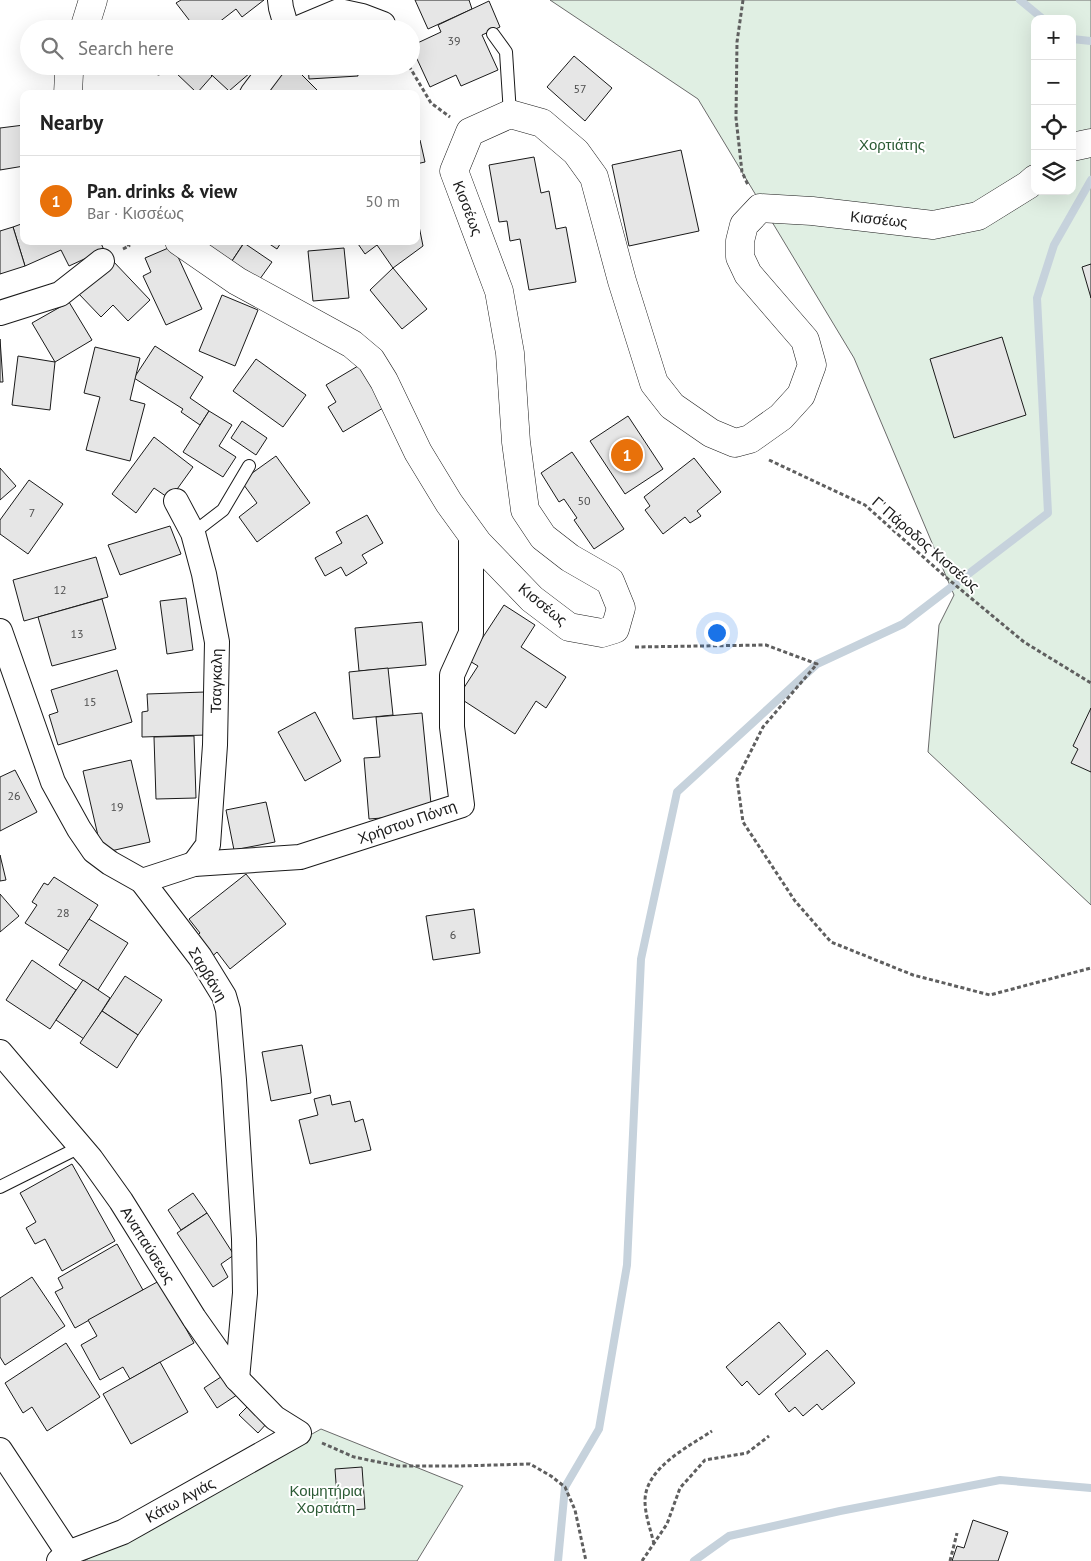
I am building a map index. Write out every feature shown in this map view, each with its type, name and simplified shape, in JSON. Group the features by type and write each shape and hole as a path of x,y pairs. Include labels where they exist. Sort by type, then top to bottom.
{"street":[{"path":"87,20 94,0"},
{"path":"280,0 284,20"},
{"path":"319,20 339,12 372,20"},
{"path":"68,90 69,75"},
{"path":"255,90 266,75"},
{"path":"470,132 510,114 542,123 576,152 594,177 622,281 654,383 672,406 711,433 735,443 750,439 782,417 801,395 812,365 805,340 748,274 740,256 740,241 744,225 760,208"},
{"name":"Κισσέως","path":"185,245 237,281 352,344 371,360 384,381 418,452 449,503 478,543 532,599 569,627 602,633 615,628 622,608 610,581 570,558 543,537 525,510 516,442 510,353 500,292 454,171 470,132"},
{"path":"1076,147 1091,143"},
{"name":"Κισσέως","path":"760,208 812,211 933,225 978,216 1031,182"},
{"path":"0,313 60,294 102,261"},
{"name":"Τσαγκαλη","path":"176,501 193,533 204,574 217,642 215,745 208,845 194,864"},
{"name":"Χρήστου Πόντη","path":"142,881 194,864 300,857 462,805 452,727 452,675 471,633 470,534"},
{"name":"Σαρβάνη","path":"0,631 53,782 79,829 94,851 110,863 142,881 200,957 224,996 228,1010 244,1248 245,1294 237,1379"},
{"name":"Αναπαύσεως","path":"0,1052 80,1147 121,1201 194,1318 237,1379 275,1418 299,1433"},
{"name":"Κάτω Αγιάς","path":"63,1557 123,1532 299,1433"},
{"path":"0,1450 63,1557"}],"lane":[{"path":"493,34 506,52 510,114"},
{"path":"193,533 223,510 249,466"},
{"path":"0,1187 80,1147"}],"path":[{"path":"743,0 737,42 736,118 742,172 760,208"},
{"path":"414,75 431,103 470,132"},
{"name":"Γ' Πάροδος Κισσέως","path":"735,443 865,505 948,579 1024,642 1091,683"},
{"path":"615,628 621,647 766,645 817,664 763,727 737,780 743,822 795,901 831,942 914,975 990,995 1091,968"},
{"path":"654,1544 645,1501 650,1480 672,1457 712,1431"},
{"path":"299,1433 354,1457 398,1466 530,1464 551,1476 565,1487 575,1510 586,1561"},
{"path":"642,1561 667,1524 680,1488 706,1460 747,1452 770,1436"},
{"path":"950,1561 957,1533"}],"green space":[{"name":"Χορτιάτης","path":"550,0 1091,0 1091,905 928,752 939,625 954,595 854,358 698,99"},
{"name":"Κοιμητήρια Χορτιάτη","path":"321,1429 463,1486 417,1561 84,1561"}],"building":[{"path":"181,0 264,0 242,17 236,9 222,20 189,20 176,3"},
{"path":"415,0 469,0 472,9 428,29"},
{"path":"489,1 500,27 482,35 498,70 461,86 456,75 430,87 420,65 420,42 441,32 438,25"},
{"path":"574,56 612,88 585,121 547,87"},
{"path":"178,75 212,76 200,90 194,90"},
{"path":"212,75 248,75 230,90"},
{"path":"280,75 302,75 317,90 266,90"},
{"path":"309,75 358,76 309,79"},
{"path":"20,126 20,167 0,170 0,128"},
{"path":"420,140 425,162 420,163"},
{"path":"681,150 699,231 629,246 612,165"},
{"path":"534,157 541,193 549,191 556,229 566,227 576,282 529,290 520,239 510,241 507,221 499,222 489,165"},
{"path":"20,224 20,245 102,245 104,250 69,266 61,250 25,266 13,227"},
{"path":"13,227 25,266 0,274 0,231"},
{"path":"420,231 423,246 393,268 377,245 420,245"},
{"path":"203,245 242,245 230,264"},
{"path":"243,245 247,245 272,262 257,283 230,264"},
{"path":"271,245 280,245 277,249"},
{"path":"359,245 377,245 365,254"},
{"path":"173,246 202,309 166,325 143,276 151,272 145,258"},
{"path":"344,248 349,298 313,301 308,251"},
{"path":"112,260 150,300 128,321 113,305 101,317 78,293"},
{"path":"1091,264 1091,298 1082,267"},
{"path":"393,268 427,309 402,329 370,290"},
{"path":"222,295 258,310 235,366 199,351"},
{"path":"69,302 92,340 55,362 32,323"},
{"path":"1002,337 1026,415 954,438 930,359"},
{"path":"0,339 3,382 0,382"},
{"path":"155,346 203,377 190,398 209,411 200,425 181,412 183,409 134,378"},
{"path":"95,347 140,358 130,400 145,404 130,461 86,450 100,397 84,393"},
{"path":"18,356 55,362 50,410 12,405"},
{"path":"256,359 306,395 283,427 233,391"},
{"path":"363,363 388,405 343,432 328,407 336,402 326,385"},
{"path":"209,411 232,425 219,446 236,457 223,477 183,452"},
{"path":"628,416 663,469 625,494 590,441"},
{"path":"242,421 267,438 256,455 231,438"},
{"path":"154,437 193,467 170,499 154,488 136,513 112,494"},
{"path":"572,452 624,529 594,549 574,520 577,518 564,499 559,502 541,473"},
{"path":"276,456 310,503 257,542 239,517 257,503 241,481"},
{"path":"694,458 721,492 697,511 701,516 690,523 685,517 663,534 645,510 650,506 644,497"},
{"path":"0,468 16,486 0,500"},
{"path":"29,480 63,504 28,554 0,534 0,520"},
{"path":"367,515 383,543 362,555 367,563 346,576 341,567 325,576 315,558 342,543 336,532"},
{"path":"170,526 181,554 120,575 108,545"},
{"path":"96,557 108,597 24,621 13,580"},
{"path":"186,598 193,650 167,654 160,601"},
{"path":"102,599 116,649 52,666 38,617"},
{"path":"504,605 535,625 521,647 566,677 546,708 536,701 515,734 458,697 478,666 468,660"},
{"path":"422,622 426,665 359,671 355,628"},
{"path":"388,668 393,715 353,719 349,672"},
{"path":"117,670 132,722 58,745 49,715 58,712 51,690"},
{"path":"205,692 206,735 142,737 142,712 148,711 147,694"},
{"path":"1091,708 1091,772 1071,763 1078,749 1073,746"},
{"path":"315,712 341,761 305,781 278,732"},
{"path":"422,713 432,814 369,819 364,758 380,757 376,717"},
{"path":"194,736 196,798 156,799 154,737"},
{"path":"131,760 150,842 102,853 83,771"},
{"path":"15,770 37,812 0,831 0,777"},
{"path":"266,802 275,842 234,850 226,810"},
{"path":"0,855 6,880 0,881"},
{"path":"246,874 286,924 230,969 217,952 207,961 191,941 200,933 189,919"},
{"path":"54,877 98,905 69,951 25,923 37,905 32,902 44,883 48,885"},
{"path":"0,894 19,916 0,932"},
{"path":"474,909 480,953 433,960 426,916"},
{"path":"89,919 128,943 98,990 59,965"},
{"path":"32,960 76,990 50,1029 6,1000"},
{"path":"125,976 162,1000 138,1035 102,1011"},
{"path":"83,980 110,998 84,1039 56,1020"},
{"path":"102,1011 138,1035 117,1068 80,1043"},
{"path":"302,1045 311,1093 271,1101 262,1052"},
{"path":"330,1095 332,1105 350,1101 355,1122 363,1119 371,1150 310,1164 299,1120 318,1115 314,1099"},
{"path":"72,1164 115,1241 62,1271 45,1239 35,1244 26,1228 36,1222 20,1193"},
{"path":"193,1193 207,1213 181,1230 168,1210"},
{"path":"207,1213 234,1255 221,1264 228,1277 213,1287 177,1233"},
{"path":"117,1244 143,1290 75,1328 55,1292 63,1288 58,1278"},
{"path":"32,1277 65,1326 5,1365 0,1357 0,1298"},
{"path":"159,1281 194,1343 130,1379 123,1367 100,1380 81,1345 97,1336 88,1320"},
{"path":"779,1322 806,1354 759,1395 747,1381 742,1386 726,1367"},
{"path":"66,1343 100,1397 47,1431 32,1407 23,1413 5,1383"},
{"path":"827,1350 855,1383 822,1410 817,1404 803,1416 795,1407 789,1412 775,1394"},
{"path":"160,1362 188,1412 131,1444 103,1394"},
{"path":"227,1373 240,1393 217,1408 204,1388"},
{"path":"250,1404 268,1422 258,1433 239,1415"},
{"path":"362,1467 365,1509 338,1511 335,1469"},
{"path":"973,1520 1008,1532 998,1561 952,1561 957,1546 964,1548"}],"waterway":[{"path":"1020,0 1038,15"},
{"path":"1076,39 1091,41"},
{"path":"558,1561 565,1487 599,1429 627,1265 641,959 677,792 817,664 903,624 1048,513 1037,298 1054,245 1091,180"},
{"path":"694,1561 729,1536 840,1511 1000,1480 1091,1488"}],"place":[{"name":"Pan. drinks & view","path":"627,455"}]}
